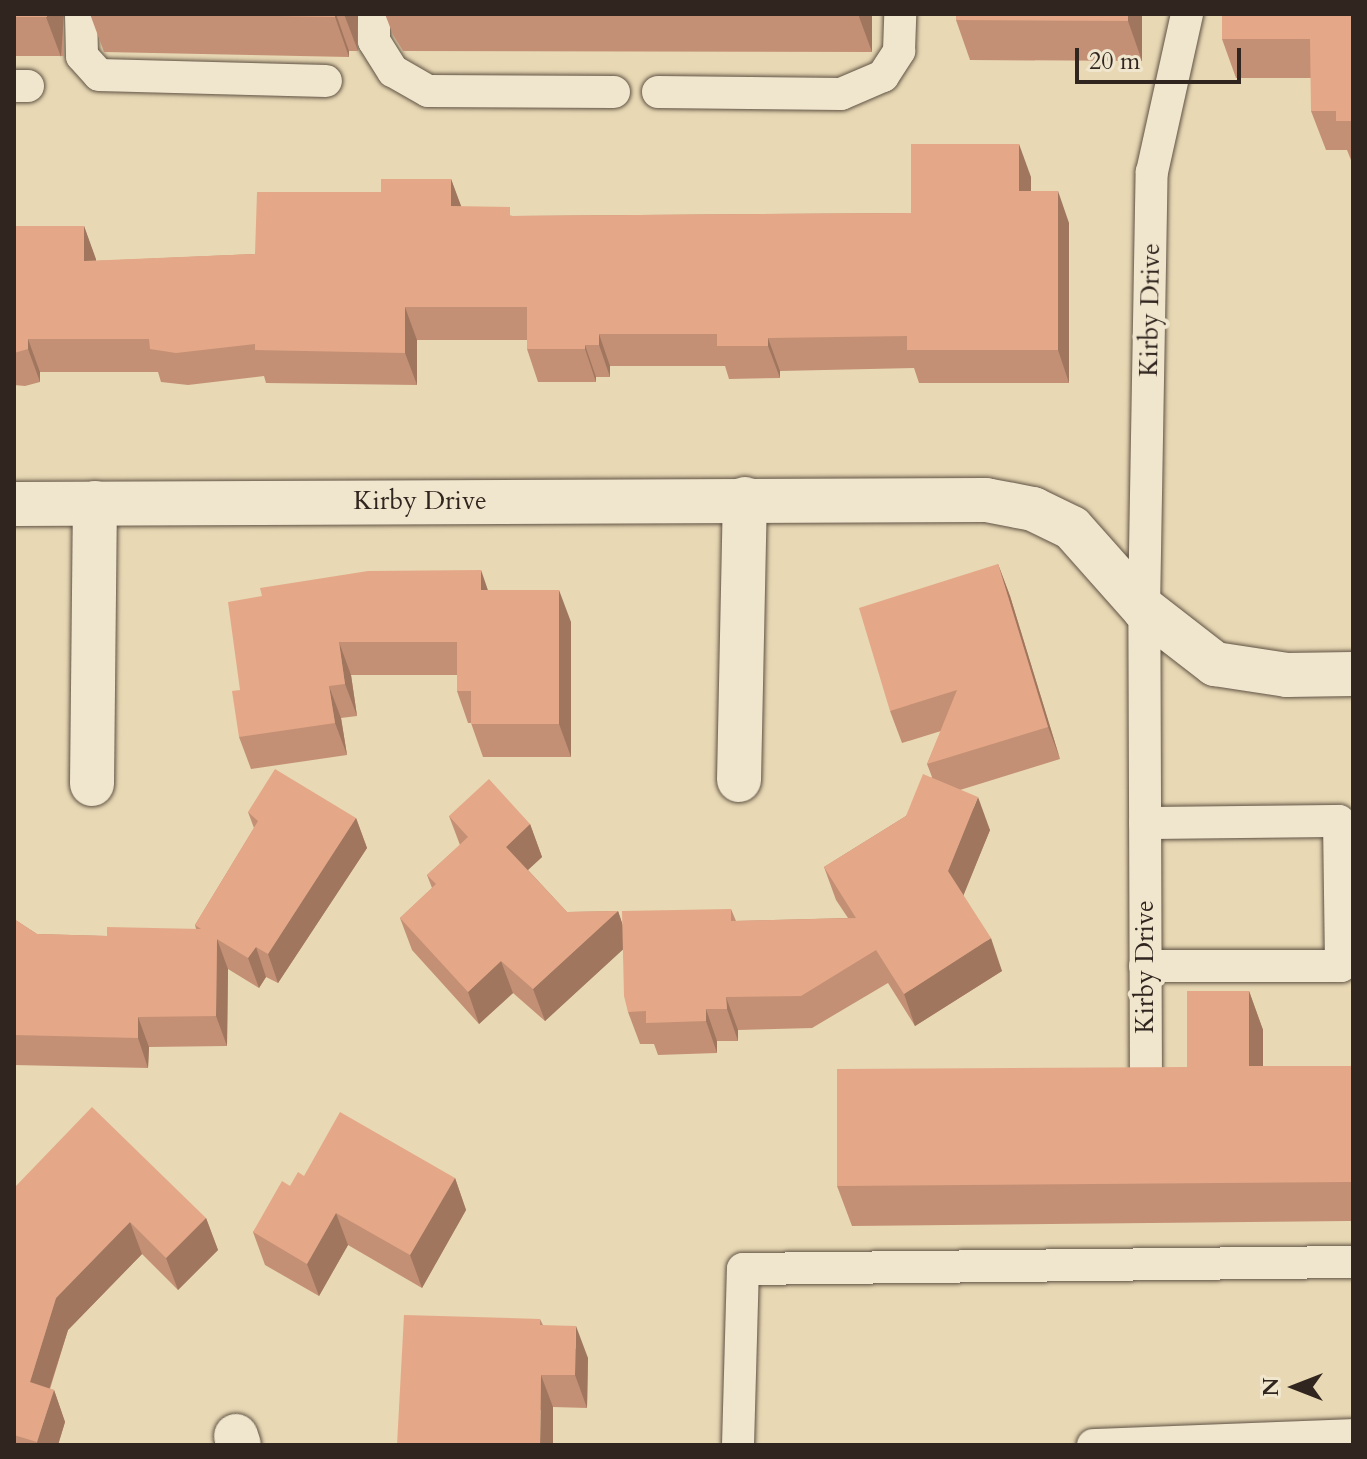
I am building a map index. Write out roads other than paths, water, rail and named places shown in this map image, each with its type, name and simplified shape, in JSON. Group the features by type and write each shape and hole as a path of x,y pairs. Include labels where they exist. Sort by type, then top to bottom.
{"street":[{"path":"739,780 745,499"},
{"name":"Kirby Drive","path":"14,504 986,500 1033,509 1072,528 1144,609 1215,664 1287,675 1353,674"},
{"path":"92,784 95,503"}],"lane":[{"path":"81,14 82,56 99,75 326,81"},
{"path":"374,14 374,41 393,71 428,91 614,92"},
{"path":"658,92 841,94 883,76 899,51 900,14"},
{"name":"Kirby Drive","path":"1146,1085 1144,609 1152,172 1187,14"},
{"path":"1145,823 1339,821 1341,966 1145,966"},
{"path":"738,1445 743,1269 1353,1262"},
{"path":"1093,1445 1353,1435"}]}
